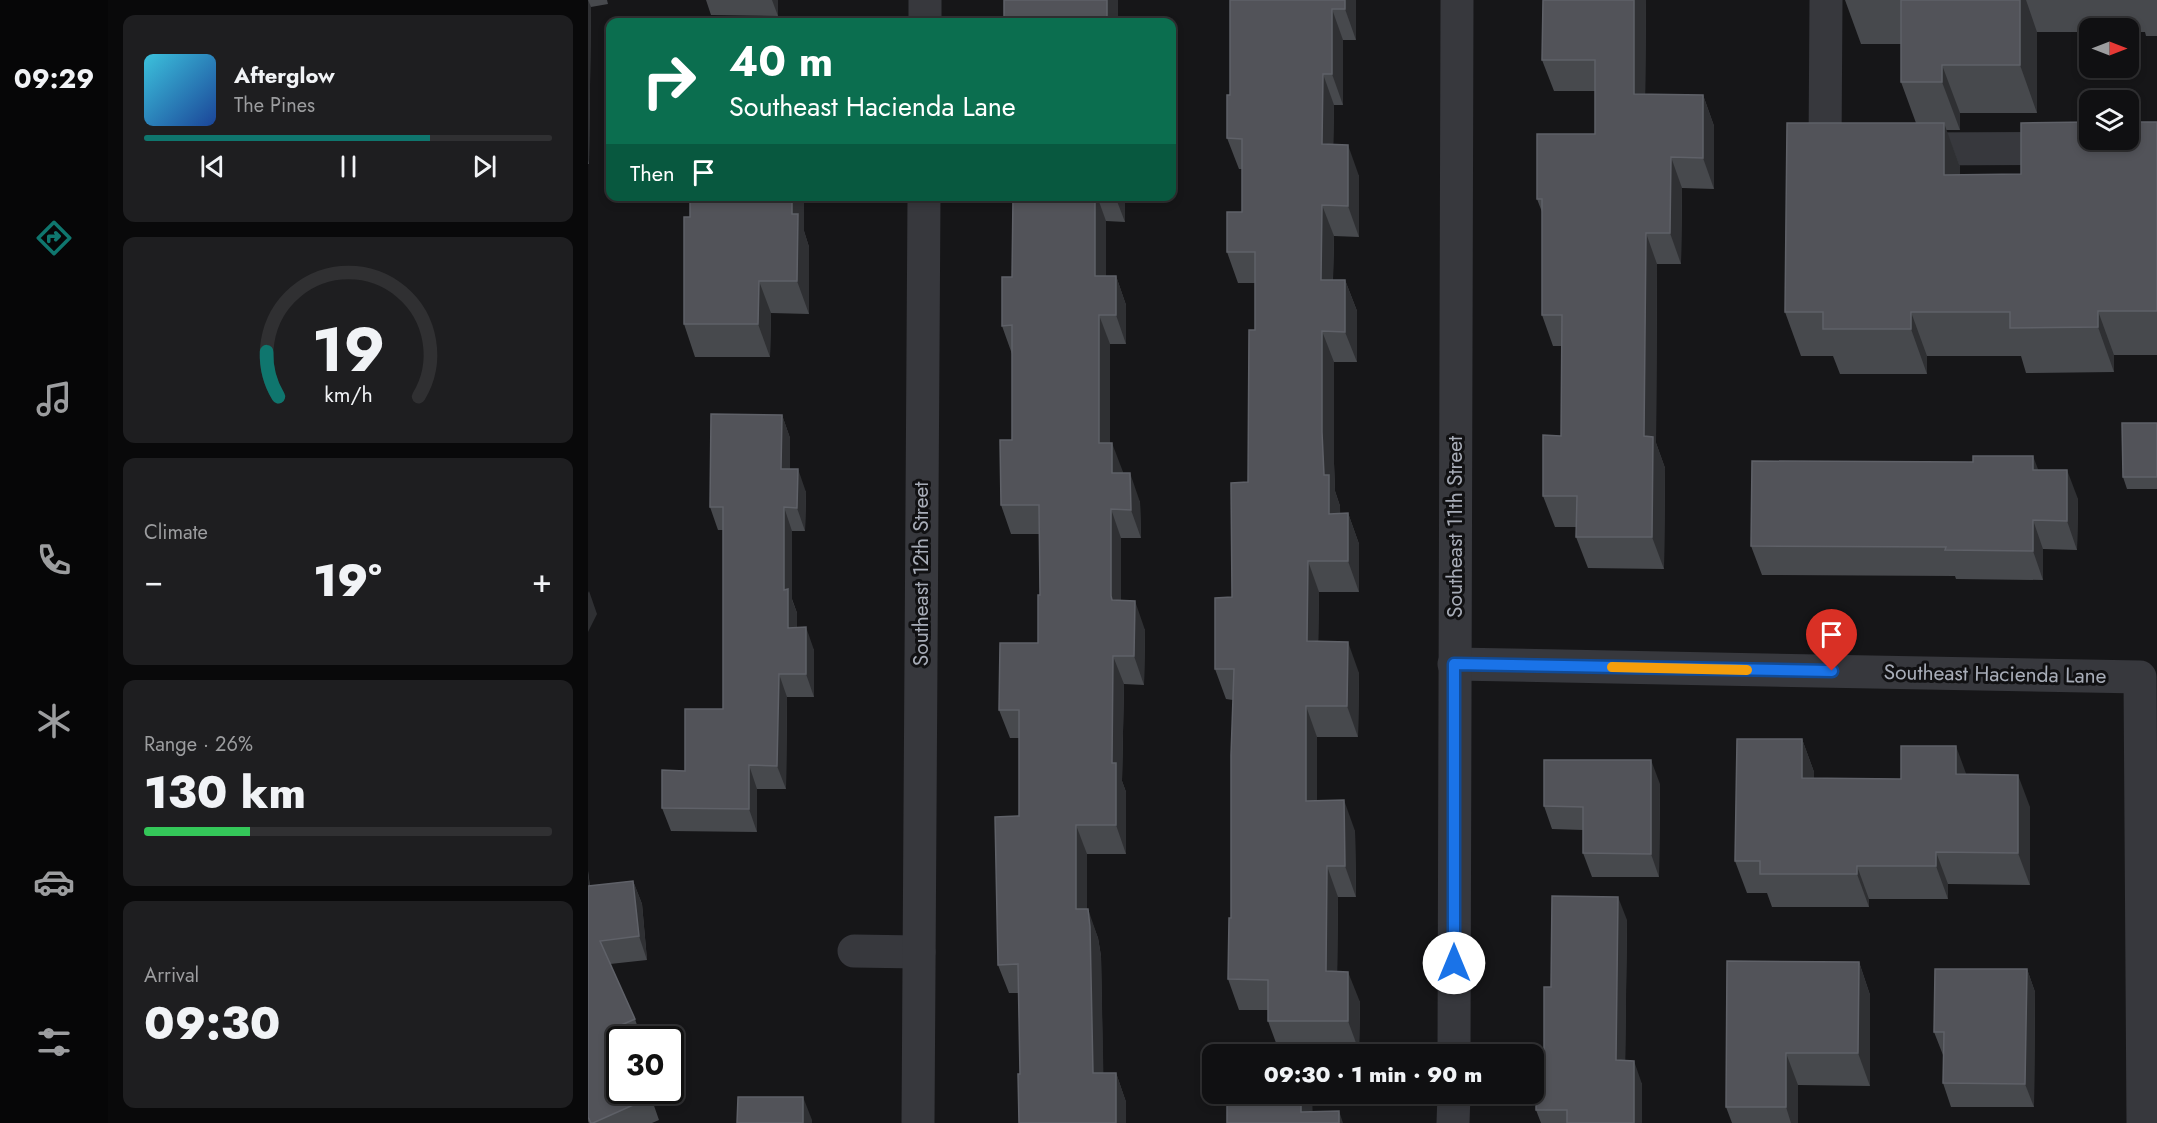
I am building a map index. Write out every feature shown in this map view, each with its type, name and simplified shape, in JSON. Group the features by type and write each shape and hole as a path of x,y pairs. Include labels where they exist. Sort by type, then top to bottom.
{"street":[{"path":"925,0 925,18"},
{"name":"Southeast 11th Street","path":"1454,1044 1457,0"},
{"path":"1826,0 1824,149 2157,148"},
{"name":"Southeast 12th Street","path":"918,1123 924,201"},
{"name":"Southeast Hacienda Lane","path":"1454,664 2140,677 2143,1123"},
{"path":"854,951 919,952"},
{"path":"1454,1104 1454,1123"}],"building":[{"path":"1004,0 1107,0 1107,18 1004,18"},
{"path":"1230,0 1345,0 1345,9 1332,9 1332,74 1323,74 1322,144 1348,145 1348,206 1322,205 1321,280 1345,280 1345,332 1322,331 1322,432 1324,475 1329,475 1329,514 1348,513 1348,561 1308,561 1307,641 1348,642 1347,706 1306,706 1306,801 1344,800 1345,866 1327,866 1326,971 1348,972 1348,1021 1268,1021 1268,980 1228,979 1229,918 1231,918 1231,755 1234,669 1215,669 1215,598 1232,597 1231,483 1248,482 1249,330 1255,330 1255,252 1227,252 1227,212 1242,212 1242,139 1227,138 1227,95 1230,95"},
{"path":"1543,0 1634,0 1634,94 1703,95 1703,158 1671,157 1670,233 1646,233 1644,436 1653,437 1652,537 1576,537 1577,496 1543,496 1543,435 1561,436 1562,315 1542,315 1542,199 1537,199 1537,134 1595,134 1595,60 1542,60"},
{"path":"1901,0 2020,0 2020,65 1942,65 1942,82 1901,82"},
{"path":"2079,122 2079,150 2139,150 2139,122 2157,122 2157,311 2098,311 2098,327 2010,328 2010,312 1911,312 1911,329 1823,329 1823,312 1785,312 1787,123 1944,123 1944,175 2021,174 2021,123"},
{"path":"690,201 792,201 792,214 798,214 797,281 759,281 758,324 684,324 684,217 690,217"},
{"path":"1013,201 1095,201 1095,276 1116,276 1116,315 1099,315 1099,443 1112,443 1112,473 1130,473 1131,510 1111,509 1111,596 1112,600 1135,601 1134,656 1113,656 1112,763 1116,763 1116,825 1076,825 1076,909 1088,909 1090,927 1093,1073 1116,1073 1116,1123 1019,1123 1018,964 998,965 995,817 1019,816 1019,710 999,710 1000,643 1038,643 1038,595 1040,595 1039,505 1001,505 1000,440 1012,440 1012,325 1002,326 1002,277 1012,277"},
{"path":"711,414 782,415 781,469 798,469 797,508 784,507 784,590 788,589 788,628 806,627 806,674 779,674 777,766 749,765 749,809 662,808 662,770 685,771 685,709 723,709 723,507 710,507"},
{"path":"2122,423 2157,423 2157,477 2123,477"},
{"path":"1973,456 2033,456 2033,470 2067,470 2067,521 2033,520 2033,551 1945,550 1946,547 1751,546 1752,461 1973,462"},
{"path":"1737,739 1802,739 1802,778 1901,779 1901,746 1956,746 1956,774 2018,775 2018,853 1936,852 1936,866 1857,866 1857,874 1760,874 1760,861 1735,861"},
{"path":"1544,760 1651,760 1651,854 1583,853 1583,807 1544,806"},
{"path":"633,881 639,936 600,941 635,1019 619,1026 606,1026 606,1104 635,1104 593,1123 588,1117 588,886"},
{"path":"1552,896 1618,897 1616,1060 1634,1061 1634,1123 1567,1123 1567,1110 1536,1110 1536,1104 1544,1104 1544,987 1551,987"},
{"path":"1727,961 1859,962 1858,1053 1786,1053 1786,1107 1726,1107"},
{"path":"1935,969 2027,969 2025,1084 1943,1083 1944,1032 1934,1032"},
{"path":"738,1097 803,1097 803,1123 737,1123"},
{"path":"1227,1104 1301,1104 1301,1112 1339,1111 1339,1123 1227,1123"}],"slow traffic":[{"path":"1612,667 1747,670"}],"route":[{"path":"1454,963 1454,664 1832,671"}]}
